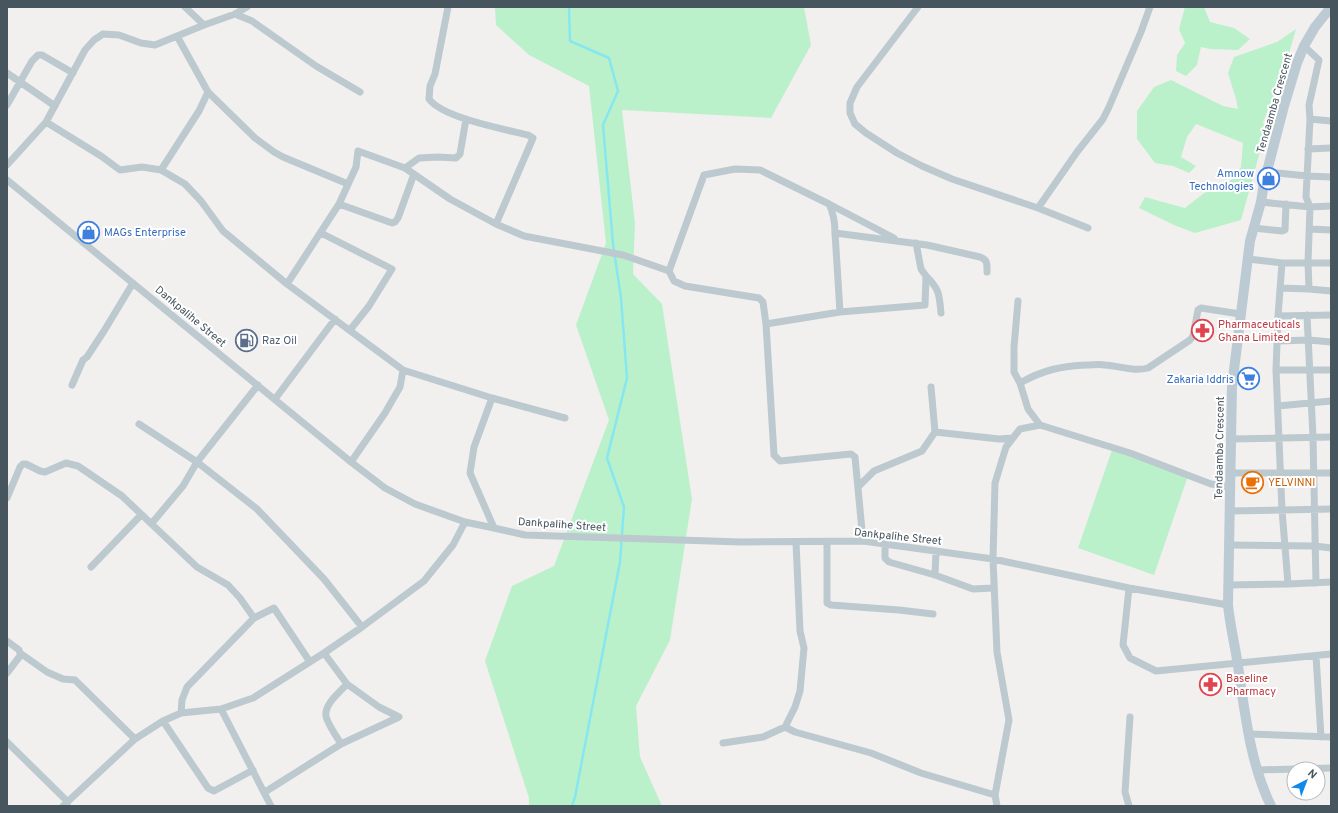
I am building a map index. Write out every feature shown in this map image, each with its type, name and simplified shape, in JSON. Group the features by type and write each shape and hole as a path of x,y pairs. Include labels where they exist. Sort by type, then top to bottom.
{"street":[{"path":"185,7 204,25"},
{"path":"7,165 46,122 84,50 94,40 103,34 119,35 155,45 236,14 247,7"},
{"path":"448,7 436,74 429,94 429,99 432,104 466,119 528,135 533,138 496,224"},
{"path":"918,7 856,87 850,103 850,113 856,124 866,133 897,153 922,166 974,187 1038,208 1088,228"},
{"path":"1038,208 1077,152 1103,119 1138,39 1150,7"},
{"name":"Tendaamba Crescent","path":"1270,806 1248,734 1228,605 1232,386 1250,241 1284,106 1304,46 1315,27 1331,8"},
{"path":"236,14 252,22 316,66 360,92"},
{"path":"176,36 208,92 255,138 274,152 348,184"},
{"path":"1304,46 1320,60 1309,104 1310,119 1306,197 1310,207 1308,264 1310,289"},
{"path":"7,106 32,61 38,55 42,55 73,73"},
{"path":"7,73 55,106"},
{"path":"161,170 199,111 208,92"},
{"path":"404,168 419,158 458,157 460,154 466,119"},
{"path":"1310,119 1331,121"},
{"path":"46,122 101,156 120,170 142,167 161,170 185,184 201,200 223,231 287,284 403,370 492,398 565,418"},
{"path":"1308,148 1331,148"},
{"path":"287,284 339,204 356,166 358,151 404,168 450,199 496,224 524,236 623,255 669,271 674,281 685,286 759,298 763,302 766,324 774,455 780,461 851,454 855,457 863,540"},
{"path":"669,271 704,175 735,169 760,170 900,241"},
{"path":"1267,172 1331,177"},
{"path":"339,204 392,223 395,222 398,218 414,174"},
{"name":"Dankpalihe Street","path":"7,180 351,462 385,488 415,504 465,522 525,535 710,541 827,542 863,540 993,559 1129,588 1228,605"},
{"path":"1261,202 1310,207 1331,206"},
{"path":"829,204 833,211 835,223 840,312"},
{"path":"1254,228 1285,230 1286,204"},
{"path":"1310,229 1331,230"},
{"path":"321,233 392,269 369,306 350,330"},
{"path":"835,233 936,246 980,257 985,259 987,263 987,272"},
{"path":"916,243 921,269 936,285 941,313"},
{"path":"1248,259 1282,263 1331,263"},
{"path":"1282,263 1276,370 1282,510 1288,584"},
{"path":"766,324 840,312 925,305 926,276"},
{"path":"72,385 83,360 87,357 104,331 133,283"},
{"path":"1280,288 1331,291"},
{"path":"1018,302 1014,347 1014,372 1020,383 1028,409 1040,425"},
{"path":"1020,383 1032,376 1050,369 1074,365 1104,365 1140,370 1148,368 1190,340 1193,336 1198,310 1201,308 1240,314"},
{"path":"1307,315 1313,437 1316,583"},
{"path":"1278,316 1331,315"},
{"path":"275,399 335,319"},
{"path":"1277,341 1309,340 1331,342"},
{"path":"351,462 385,413 400,387 403,370"},
{"path":"1276,370 1331,370"},
{"path":"152,523 183,486 197,462 258,386"},
{"path":"858,487 874,471 922,451 935,432 931,387"},
{"path":"492,398 474,447 470,473 494,528"},
{"path":"1278,406 1311,402 1331,402"},
{"path":"140,424 197,462 257,509 324,579 362,627"},
{"path":"997,806 995,795 1009,720 997,652 993,559 995,483 1006,447 1020,429 1040,425 1130,453 1211,484 1230,487"},
{"path":"935,432 999,439 1013,438"},
{"path":"1231,439 1331,437"},
{"path":"7,498 23,464 45,472 66,463 78,466 122,496 197,567 228,585 240,598 254,618"},
{"path":"1230,472 1331,473"},
{"path":"1229,512 1331,509"},
{"path":"91,567 141,515"},
{"path":"7,742 65,804 135,739 163,721 181,713 221,708 253,698 324,654 424,581 453,545 465,522"},
{"path":"723,743 763,737 785,727 795,707 800,692 804,648 800,631 796,542"},
{"path":"827,542 827,602 831,605 933,614"},
{"path":"885,544 885,558 888,562 935,575 973,589 994,588"},
{"path":"1230,545 1316,546 1331,548"},
{"path":"935,575 936,551"},
{"path":"1228,585 1331,582"},
{"path":"1129,588 1123,645 1130,658 1156,671 1331,654"},
{"path":"181,713 182,700 188,686 254,618 274,608 310,662"},
{"path":"7,641 19,650 20,653 47,672 62,679 75,680 135,739"},
{"path":"7,673 18,660 20,653"},
{"path":"265,792 341,744 399,717 379,707 347,684 324,654"},
{"path":"1316,656 1321,737"},
{"path":"341,744 326,716 326,711 333,700 347,684"},
{"path":"221,708 271,806"},
{"path":"1130,717 1125,792 1130,806"},
{"path":"163,721 208,788 214,791 253,770"},
{"path":"785,727 795,732 871,754 921,773 995,795"},
{"path":"1248,734 1331,737"},
{"path":"1258,770 1331,768"}],"green space":[{"path":"495,7 804,7 811,45 771,118 622,110 635,223 633,274 662,304 692,499 670,640 636,706 640,757 662,806 529,806 529,798 485,661 512,586 554,566 609,420 576,325 606,243 589,86 529,55 496,25"},
{"path":"1185,7 1204,7 1210,22 1234,28 1250,39 1238,50 1210,49 1201,47 1197,65 1186,76 1176,71 1177,55 1185,43 1179,29"},
{"path":"1296,29 1284,71 1263,122 1266,130 1241,220 1195,233 1174,225 1139,208 1145,197 1185,208 1204,193 1226,186 1241,167 1243,143 1196,124 1187,137 1181,157 1196,166 1189,173 1173,166 1155,163 1137,139 1137,111 1154,87 1171,80 1223,106 1238,109 1228,73 1234,57 1277,42"},
{"path":"1112,450 1188,476 1154,575 1078,548"}],"waterway":[{"path":"569,7 570,41 609,58 618,91 603,125 613,244 621,298 627,378 607,458 624,507 620,562 575,797 572,806"}],"place":[{"name":"Amnow Technologies","path":"1269,179"},
{"name":"MAGs Enterprise","path":"89,232"},
{"name":"Pharmaceuticals Ghana Limited","path":"1203,330"},
{"name":"Raz Oil","path":"246,340"},
{"name":"Zakaria Iddris","path":"1249,379"},
{"name":"YELVINNI","path":"1252,482"},
{"name":"Baseline Pharmacy","path":"1211,684"}]}
